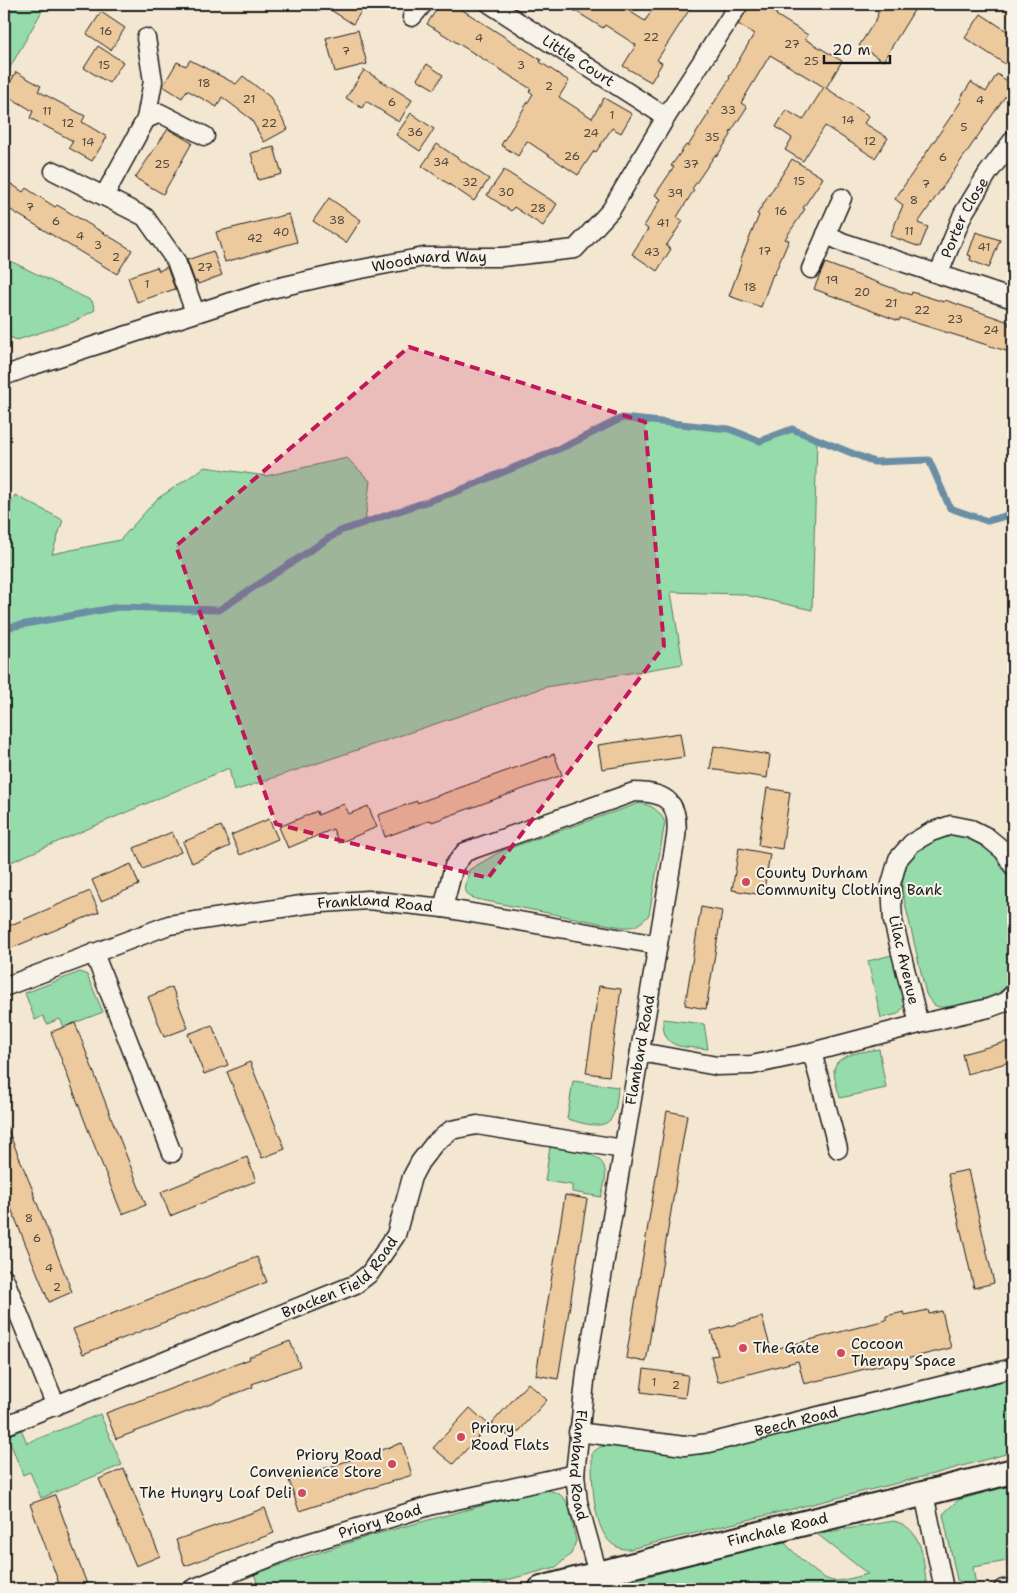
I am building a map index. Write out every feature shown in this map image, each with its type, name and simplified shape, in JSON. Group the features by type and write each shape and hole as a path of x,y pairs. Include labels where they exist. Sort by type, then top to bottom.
{"street":[{"name":"Little Court","path":"490,4 666,118"},
{"name":"Woodward Way","path":"4,376 271,288 424,257 502,257 575,249 611,210 666,118 739,4"},
{"path":"104,196 146,119 153,82 146,38"},
{"path":"146,119 160,112 205,136"},
{"name":"Porter Close","path":"939,274 963,214 988,173 1013,140"},
{"path":"54,171 144,217 176,261 195,312"},
{"path":"811,269 842,198"},
{"name":"Porter Close","path":"826,234 842,242 1013,300"},
{"name":"Flambard Road","path":"444,908 454,866 465,852 634,792 652,792 674,808 678,822 586,1372 578,1432 574,1474 578,1502 598,1574"},
{"name":"Lilac Avenue","path":"919,1024 893,921 891,884 898,859 912,843 931,832 951,825 972,829 987,837 1004,850 1013,866"},
{"name":"Frankland Road","path":"4,987 169,925 308,904 368,900 444,908 658,945"},
{"path":"94,953 172,1153"},
{"name":"Lilac Avenue","path":"640,1052 716,1066 752,1065 989,1008 1004,1002 1013,994"},
{"path":"812,1052 838,1149"},
{"name":"Bracken Field Road","path":"4,1426 356,1284 370,1273 396,1235 412,1177 420,1162 434,1144 451,1130 477,1125 623,1149"},
{"path":"4,1278 56,1406"},
{"name":"Beech Road","path":"578,1432 684,1446 709,1443 1013,1368"},
{"name":"Finchale Road","path":"541,1589 797,1523 924,1494 1013,1470"},
{"name":"Priory Road","path":"192,1589 298,1546 415,1510 574,1474"},
{"path":"924,1494 944,1589"},
{"path":"1003,1589 1013,1588"}],"highlighted area":[{"path":"409,347 645,422 664,646 488,878 276,824 176,546"}],"green space":[{"path":"4,4 53,4 42,11 4,78"},
{"path":"4,258 92,301 95,310 73,322 17,340 4,335"},
{"path":"622,418 729,429 760,441 792,429 817,439 812,610 741,594 671,592 683,664 546,687 234,791 229,768 4,865 4,518 15,495 63,520 52,554 120,540 157,499 205,467 266,476 347,458 370,481 365,522 458,491 568,445"},
{"path":"640,803 655,809 665,822 649,915 636,926 610,925 476,899 469,896 465,890 469,870 501,851"},
{"path":"949,834 968,836 983,843 1002,860 1007,870 1013,918 1013,981 998,993 985,998 958,1006 942,1007 933,1004 926,994 902,890 905,870 915,852 929,842"},
{"path":"896,954 907,1002 898,1014 881,1018 868,961"},
{"path":"80,972 87,975 103,1012 64,1027 60,1019 47,1024 43,1016 35,1020 25,993"},
{"path":"663,1019 704,1024 708,1049 683,1047 670,1042 666,1037"},
{"path":"879,1049 886,1088 840,1098 834,1073 836,1064 852,1054"},
{"path":"573,1081 618,1087 617,1101 610,1120 605,1124 592,1125 567,1119"},
{"path":"550,1147 574,1150 597,1158 605,1170 601,1197 572,1192 572,1185 545,1181"},
{"path":"1013,1379 1013,1452 926,1476 630,1549 617,1547 608,1539 601,1527 596,1512 592,1480 592,1453 600,1447 615,1445 675,1454 704,1454"},
{"path":"100,1414 122,1465 41,1498 30,1472 23,1475 7,1435 21,1429 27,1443"},
{"path":"1013,1485 1013,1560 973,1567 976,1586 971,1587 957,1580 943,1514 958,1500"},
{"path":"544,1489 558,1493 565,1499 569,1507 576,1541 571,1554 556,1567 473,1589 240,1589 257,1582 254,1574 369,1536"},
{"path":"894,1521 912,1531 917,1539 923,1558 927,1589 600,1589 782,1540 821,1576 834,1581 847,1579 868,1574 817,1534"}],"building":[{"path":"321,4 366,4 353,24"},
{"path":"440,4 453,4 541,60 540,62 569,81 559,97 592,118 604,98 632,114 621,133 612,128 578,175 527,141 518,156 501,145 533,94 529,91 531,89 427,24"},
{"path":"564,4 618,4 645,21 656,4 693,4 657,60 662,63 651,82 623,66 636,45 605,25 603,28"},
{"path":"750,4 762,4 808,35 805,39 842,61 826,88 869,116 864,123 888,138 875,158 825,126 803,161 785,150 792,138 776,127 786,110 803,120 824,87 770,55 741,103 747,107 730,133 731,135 692,189 694,190 677,217 683,221 666,246 671,249 657,271 632,254 648,229 644,226 661,199 655,195 674,167 671,166 686,145 688,146 709,113 754,34 738,24"},
{"path":"883,4 918,4 883,61 859,46 878,16"},
{"path":"101,12 125,28 111,50 87,34"},
{"path":"981,14 1013,35 1013,69 965,38"},
{"path":"358,30 367,64 335,72 326,38"},
{"path":"98,46 123,62 109,83 84,68"},
{"path":"190,60 236,84 243,76 270,97 288,129 264,142 251,119 222,97 217,107 187,90 182,98 163,86 177,62 186,66"},
{"path":"427,64 443,75 434,89 417,79"},
{"path":"364,70 412,100 399,122 366,101 362,108 346,98"},
{"path":"16,72 41,86 38,91 85,116 82,122 107,137 92,161 69,148 73,141 30,118 33,111 4,94"},
{"path":"997,74 1013,85 918,223 928,227 920,247 890,236 903,205 895,199 962,100 960,99 971,82 986,92"},
{"path":"411,113 434,129 420,151 396,135"},
{"path":"168,129 192,143 163,194 135,178"},
{"path":"437,144 489,179 474,201 422,166"},
{"path":"274,147 282,174 258,180 251,153"},
{"path":"792,159 823,178 785,239 789,240 773,274 761,307 729,296 742,261 740,261 759,215 757,214"},
{"path":"504,170 557,204 543,226 514,207 511,211 487,195"},
{"path":"4,179 23,192 26,188 55,207 57,205 132,250 117,274 4,206"},
{"path":"329,198 361,220 346,243 313,221"},
{"path":"289,214 297,242 225,262 216,232"},
{"path":"976,232 1000,240 989,268 970,260 971,256 968,255"},
{"path":"213,251 222,275 198,284 197,281 195,282 187,260"},
{"path":"825,263 911,295 912,292 944,302 945,300 1009,322 1008,325 1013,326 1013,353 900,318 899,321 814,289"},
{"path":"157,267 159,271 167,267 175,289 137,302 128,277"},
{"path":"680,733 684,757 602,769 598,745"},
{"path":"714,746 770,755 767,778 710,769"},
{"path":"554,754 562,775 385,837 378,815"},
{"path":"767,788 790,792 782,849 758,845"},
{"path":"344,804 349,814 368,806 377,827 339,843 333,829 288,848 279,827 317,811 318,815"},
{"path":"269,819 278,839 240,855 231,835"},
{"path":"221,826 230,846 192,863 183,842"},
{"path":"172,832 181,852 143,869 134,848"},
{"path":"739,848 770,854 763,895 732,890"},
{"path":"131,864 139,885 101,901 92,880"},
{"path":"90,891 99,912 4,951 4,928"},
{"path":"701,907 722,911 706,1009 685,1005"},
{"path":"599,986 621,989 609,1076 586,1073"},
{"path":"172,987 188,1028 164,1037 148,997"},
{"path":"75,1023 146,1205 122,1214 51,1032"},
{"path":"212,1025 228,1065 204,1074 188,1034"},
{"path":"1013,1040 1013,1061 967,1074 962,1054"},
{"path":"250,1062 285,1149 262,1158 227,1072"},
{"path":"667,1111 687,1115 646,1362 626,1358"},
{"path":"4,1121 72,1292 49,1302 4,1191"},
{"path":"247,1157 256,1181 170,1216 161,1192"},
{"path":"968,1170 994,1283 974,1288 948,1174"},
{"path":"565,1195 587,1199 558,1379 536,1375"},
{"path":"257,1257 267,1282 83,1354 73,1329"},
{"path":"928,1310 929,1314 942,1311 951,1348 804,1384 798,1361 718,1382 711,1356 718,1355 711,1331 762,1317 771,1350 886,1320 886,1316 904,1312 905,1315"},
{"path":"290,1341 300,1366 252,1384 253,1387 116,1439 106,1413 250,1359 249,1357"},
{"path":"644,1369 688,1375 685,1398 641,1392"},
{"name":"Priory Road Flats","path":"528,1383 547,1400 512,1439 492,1423"},
{"name":"Priory Road Flats","path":"470,1408 489,1425 453,1464 433,1448"},
{"path":"402,1443 412,1475 299,1511 289,1480"},
{"path":"124,1469 160,1556 136,1566 99,1479"},
{"path":"55,1495 87,1584 74,1589 61,1589 30,1504"},
{"path":"265,1508 274,1533 185,1566 176,1540"}],"waterway":[{"path":"4,628 118,607 219,610 340,531 458,491 568,445 622,418 729,429 760,441 792,429 874,462 929,460 950,508 987,521 1013,514"}],"place":[{"name":"County Durham Community Clothing Bank","path":"746,882"},
{"name":"The Gate","path":"743,1348"},
{"name":"Cocoon Therapy Space","path":"841,1353"},
{"name":"Priory Road Flats","path":"461,1437"},
{"name":"Priory Road Convenience Store","path":"392,1464"},
{"name":"The Hungry Loaf Deli","path":"302,1493"}]}
